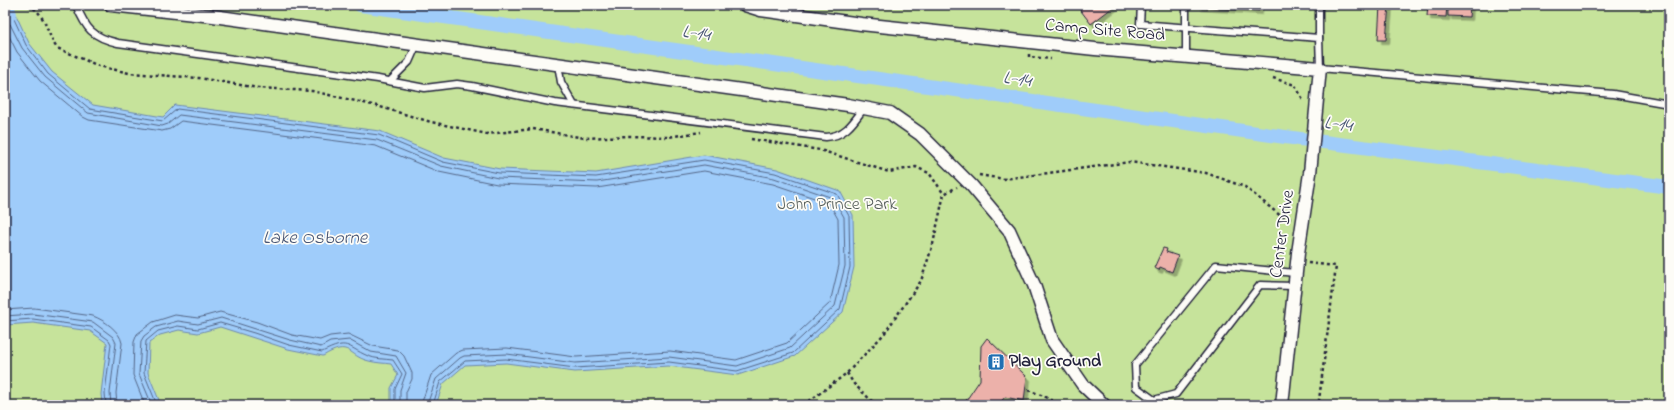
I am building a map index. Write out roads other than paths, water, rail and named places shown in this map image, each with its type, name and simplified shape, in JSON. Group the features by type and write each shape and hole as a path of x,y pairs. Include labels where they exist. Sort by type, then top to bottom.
{"street":[{"path":"111,5 213,16 418,44 890,113 920,134 967,181 1009,230 1034,285 1052,340 1082,385 1104,405"},
{"name":"Camp Site Road","path":"745,5 761,10 861,24 1095,49 1320,68"},
{"name":"Center Drive","path":"1282,405 1296,267 1310,173 1320,68"}],"lane":[{"path":"76,5 82,20 92,33 105,40 425,88 457,84 574,105 826,137 834,137 847,130 864,108"},
{"path":"1141,5 1140,24 1319,38"},
{"path":"1186,5 1186,57"},
{"path":"1319,5 1320,68 1613,94 1669,104"},
{"path":"390,82 409,62 418,44"},
{"path":"558,64 561,82 574,105"},
{"path":"1294,286 1260,285 1176,394 1154,400 1136,387 1135,365 1216,265 1296,267"}],"water":[{"name":"Lake Osborne","path":"5,13 16,15 29,43 52,72 93,105 163,117 175,105 380,131 444,158 500,169 596,173 704,155 777,169 840,191 853,215 854,267 843,312 795,356 738,375 668,366 575,372 506,363 465,365 443,384 436,405 391,405 391,388 398,375 391,364 377,363 362,359 348,350 339,349 323,356 288,349 220,327 198,333 179,330 160,335 149,343 148,373 161,405 102,405 101,394 107,343 90,331 33,323 5,325"}],"waterway":[{"name":"L-14","path":"360,5 1285,137 1669,187"},
{"path":"8,8 10,14"}],"place":[{"name":"Play Ground","path":"996,362"}],"park label":[{"name":"John Prince Park","path":"837,205"}]}
